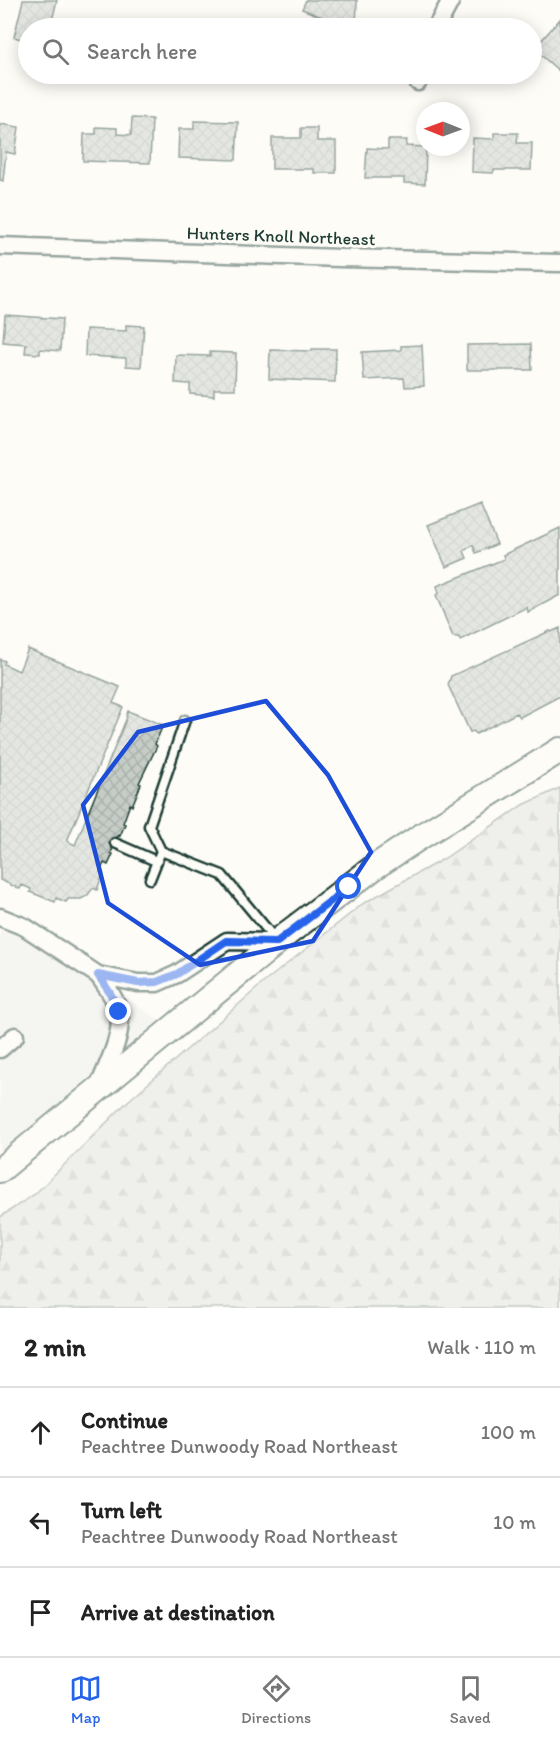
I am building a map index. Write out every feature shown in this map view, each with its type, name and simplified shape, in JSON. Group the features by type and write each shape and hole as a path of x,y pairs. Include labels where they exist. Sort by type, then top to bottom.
{"street":[{"path":"441,18 451,0"},
{"name":"Hunters Knoll Northeast","path":"0,246 328,258 560,263"},
{"path":"0,1170 277,942 402,849 560,750"},
{"path":"0,917 25,927 98,975 138,983 157,982 177,974 226,941 277,942"},
{"path":"98,975 119,1012 120,1030 98,1090"},
{"path":"0,1049 15,1036"}],"lane":[{"path":"185,720 149,826 161,851 222,875 277,942"},
{"path":"114,843 156,861"},
{"path":"150,879 161,851"}],"highlighted area":[{"path":"266,701 328,775 371,852 313,941 200,965 108,903 83,805 138,732"}],"shaded area":[{"path":"0,919 22,929 159,1020 0,1152"}],"green space":[{"path":"560,788 560,1308 0,1308 0,1217 35,1194 127,1102 263,983 364,903 445,858 521,806"}],"building":[{"path":"23,0 57,0 53,18 19,18"},
{"path":"306,0 357,0 356,18 324,18 302,9"},
{"path":"560,19 560,67 558,70 542,56 542,40"},
{"path":"18,21 18,38 14,37"},
{"path":"132,118 152,119 150,163 83,161 84,134 96,134 96,127 117,128 117,134 131,135"},
{"path":"194,121 238,122 236,160 178,158 179,129 194,129"},
{"path":"0,124 19,127 15,154 6,152 3,181 0,180"},
{"path":"301,128 317,128 317,141 336,141 336,173 314,173 314,169 272,169 272,138 301,138"},
{"path":"494,133 518,133 517,143 532,143 531,170 472,172 473,138 494,139"},
{"path":"388,140 407,140 406,146 416,146 416,156 426,156 425,184 404,183 404,178 365,178 367,148 388,149"},
{"path":"5,315 62,319 60,351 40,349 40,354 25,353 26,344 3,342"},
{"path":"126,325 144,326 141,367 126,366 126,358 85,356 86,329 126,331"},
{"path":"531,344 532,370 467,370 467,345"},
{"path":"422,345 424,386 405,387 404,378 364,380 362,352 401,350 401,346"},
{"path":"312,349 336,349 335,382 269,379 270,350 312,351"},
{"path":"210,352 236,353 235,389 214,389 214,396 190,394 190,384 175,383 176,355 210,356"},
{"path":"480,504 497,544 476,553 473,545 464,551 467,558 446,567 428,525"},
{"path":"560,528 560,595 528,612 527,607 460,640 459,637 453,637 436,595 439,593 437,586 504,559 503,555"},
{"path":"560,628 560,696 520,717 517,713 476,734 474,731 470,732 448,685 451,676"},
{"path":"28,649 120,687 113,703 123,707 67,841 75,845 128,711 163,725 155,744 157,746 139,783 141,784 123,823 125,824 111,853 113,854 108,865 104,863 100,872 103,873 97,890 93,888 87,896 81,899 68,899 66,902 56,898 55,902 30,892 31,889 22,885 20,889 0,880 0,659 5,661 4,664 19,671"}],"route":[{"path":"119,1012 98,975 138,983 157,982 177,974 226,941 277,942 349,887"}]}
